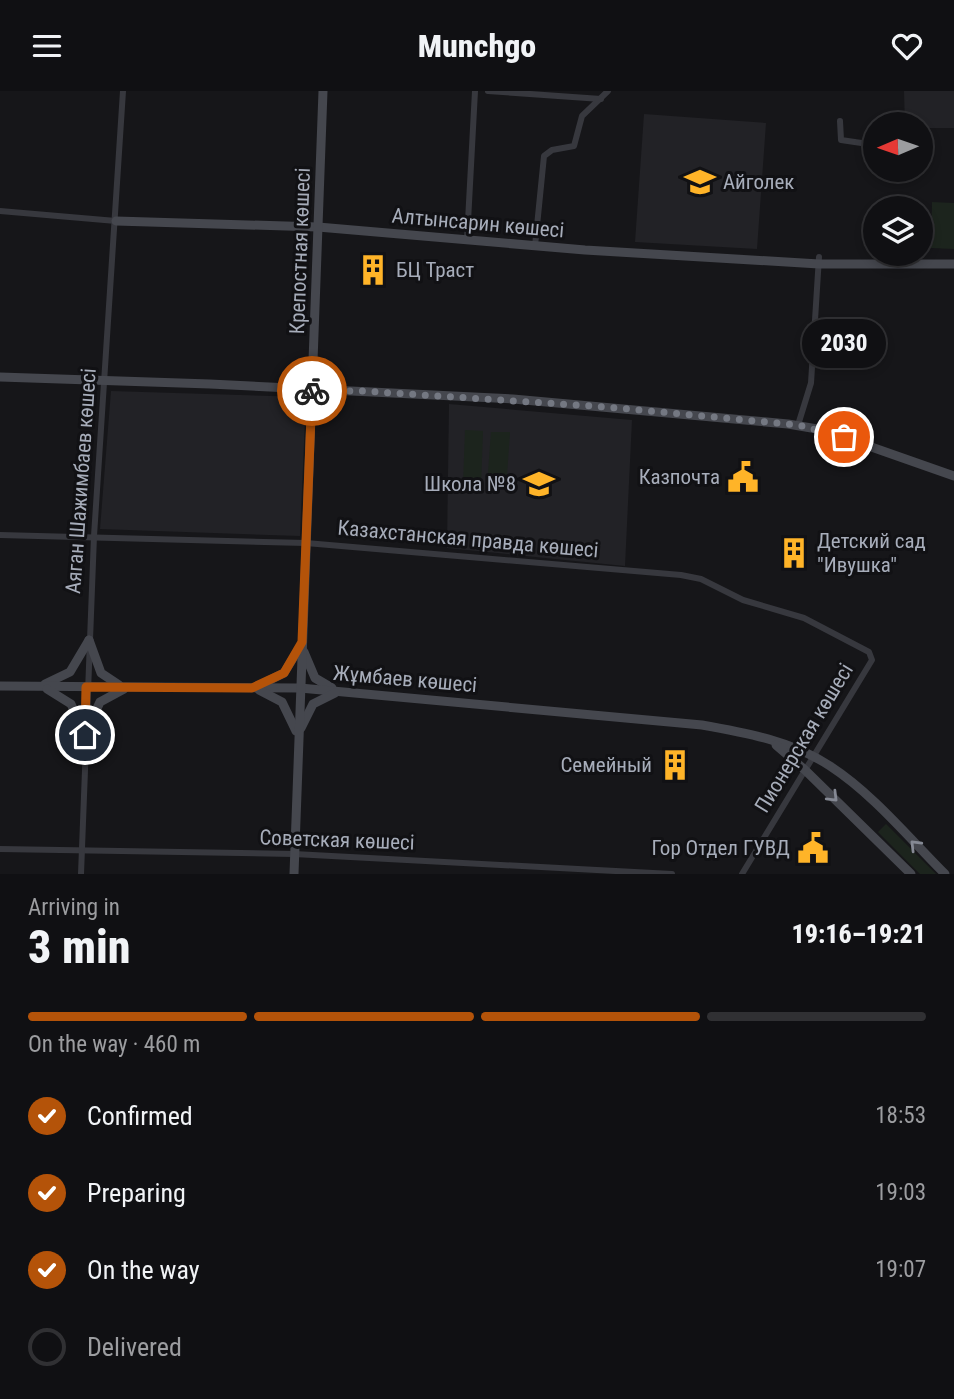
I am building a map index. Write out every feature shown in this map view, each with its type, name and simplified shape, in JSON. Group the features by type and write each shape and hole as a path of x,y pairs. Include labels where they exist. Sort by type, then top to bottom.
{"main road":[{"name":"Крепостная көшесі","path":"293,874 323,91"},
{"name":"Алтынсарин көшесі","path":"116,221 318,227 536,246 954,264"},
{"path":"0,377 312,388 569,403 798,425 823,430 954,476"},
{"path":"38,686 71,671 89,640"},
{"path":"89,640 103,676 112,683 129,687"},
{"path":"252,688 284,673 302,642"},
{"path":"302,642 315,678 341,691"},
{"name":"Жұмбаев көшесі","path":"0,686 300,688 702,725 763,736 813,757 841,774 945,874"},
{"path":"38,686 68,700 85,735"},
{"path":"85,735 100,702 129,687"},
{"path":"252,688 282,702 290,713 298,736"},
{"path":"298,736 313,704 341,691"},
{"name":"Жұмбаев көшесі","path":"763,736 805,770 911,874"}],"street":[{"name":"Аяган Шажимбаев көшесі","path":"82,874 86,687 123,91"},
{"path":"467,240 475,91"},
{"path":"488,91 601,99"},
{"path":"536,246 544,156 552,150 574,146 582,116 608,91"},
{"path":"840,121 841,140 863,143"},
{"name":"Алтынсарин көшесі","path":"0,211 116,221"},
{"path":"798,425 811,383 819,260"},
{"name":"Казахстанская правда көшесі","path":"0,535 94,535 306,543 692,577 743,600 804,618 873,655"},
{"name":"Пионерская көшесі","path":"742,874 873,655"},
{"name":"Советская көшесі","path":"0,849 294,854 672,874"}],"shaded area":[{"path":"904,91 954,91 954,128 933,128 933,112 905,112"},
{"name":"Айголек","path":"644,114 766,123 757,249 635,242"},
{"path":"933,202 954,203 954,249 933,248"},
{"path":"111,391 306,397 300,536 100,529"},
{"name":"Школа №8","path":"449,404 632,420 625,566 447,548"},
{"path":"465,430 483,431 481,486 463,485"},
{"path":"491,432 510,432 506,489 487,486"},
{"path":"886,824 936,874 920,874 878,832"}],"way so far":[{"path":"312,391 312,388 607,407 798,425 844,437"}],"place":[{"name":"Айголек","path":"700,182"},
{"name":"БЦ Траст","path":"373,270"},
{"name":"2030","path":"844,437"},
{"name":"Казпочта","path":"743,477"},
{"name":"Школа №8","path":"539,484"},
{"name":"Детский сад \"Ивушка\"","path":"794,553"},
{"name":"Семейный","path":"675,765"},
{"name":"Гор Отдел ГУВД","path":"813,848"}],"route":[{"path":"85,735 86,687 252,688 281,676 291,664 302,642 312,391"}]}
